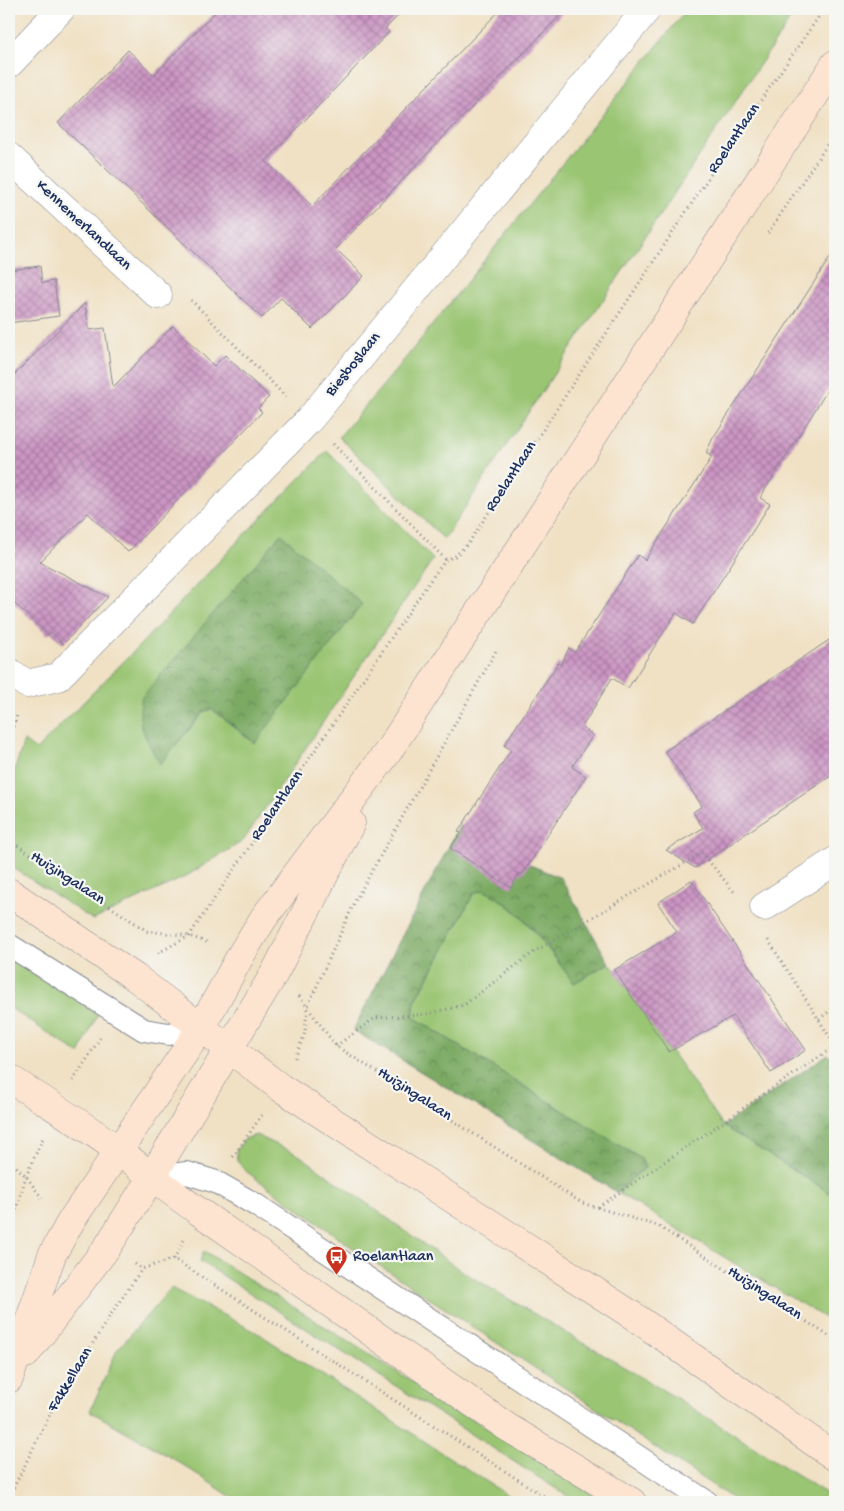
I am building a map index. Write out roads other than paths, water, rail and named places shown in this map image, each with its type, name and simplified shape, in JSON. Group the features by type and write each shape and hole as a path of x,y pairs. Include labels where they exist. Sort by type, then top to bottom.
{"main road":[{"path":"10,1376 52,1255 71,1221 201,1028 242,953 263,920 388,753 835,64"},
{"path":"10,1376 108,1246 230,1048 274,974 388,753"},
{"path":"9,892 136,978 281,1088 635,1317 835,1457"},
{"path":"9,1078 118,1150 151,1178 200,1213 507,1427 632,1502"}],"street":[{"path":"9,64 61,9"},
{"name":"Biesboslaan","path":"18,678 58,677 309,420 647,9"},
{"name":"Kennemerlandlaan","path":"9,157 158,295"},
{"path":"757,910 835,861"}],"lane":[{"path":"9,945 144,1030 169,1034 201,1028"},
{"path":"151,1178 187,1173 216,1182 256,1205 707,1502"}],"place":[{"name":"Roelantlaan","path":"337,1276"}]}
